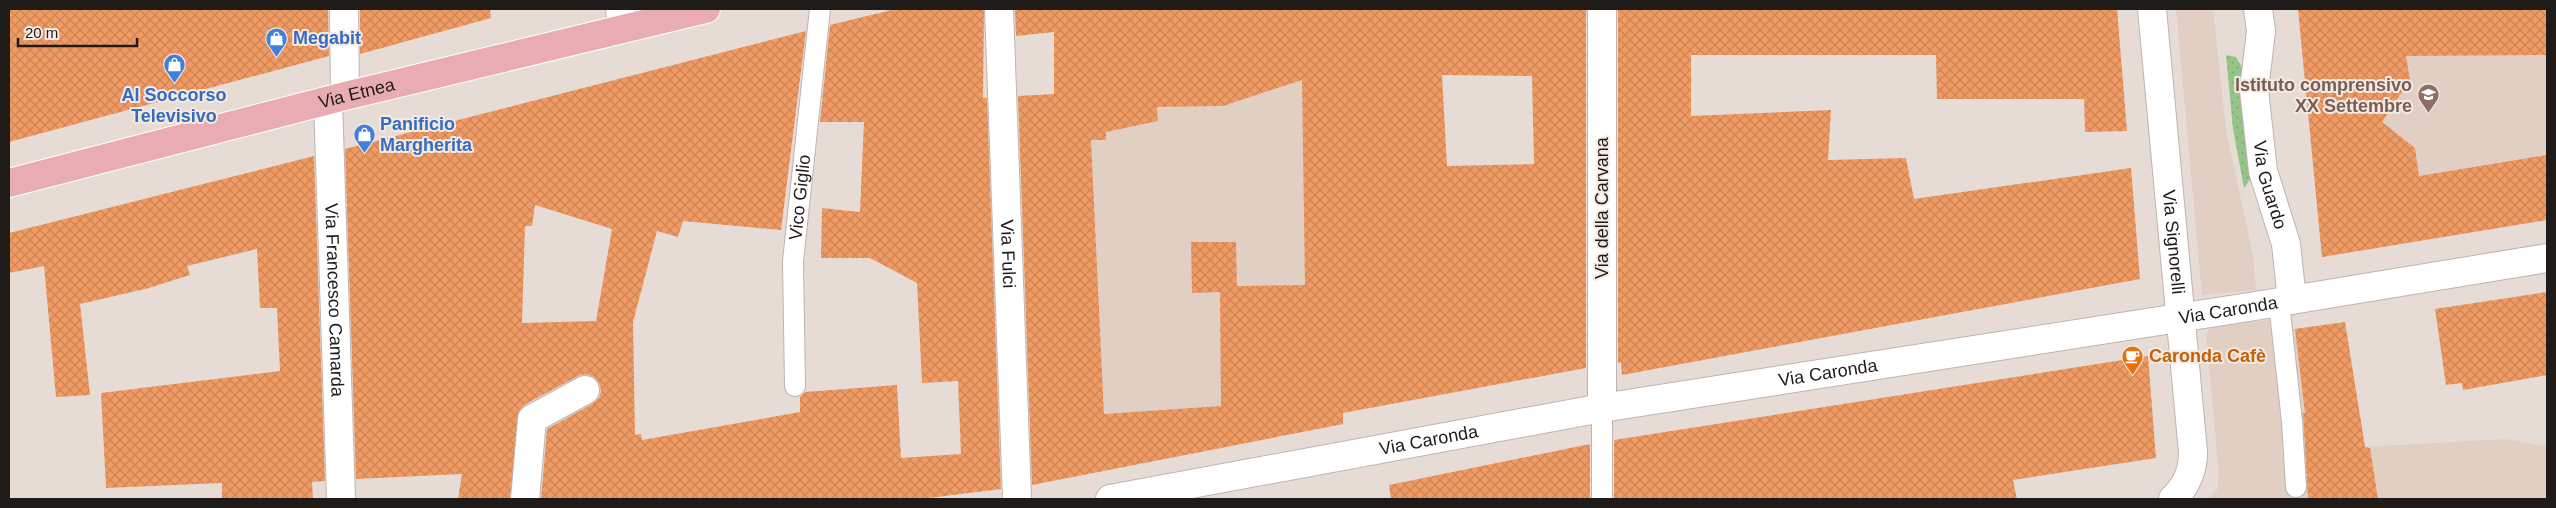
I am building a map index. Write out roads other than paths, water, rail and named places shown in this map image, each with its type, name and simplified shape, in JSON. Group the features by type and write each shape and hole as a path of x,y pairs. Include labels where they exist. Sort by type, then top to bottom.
{"main road":[{"name":"Via Etnea","path":"9,183 336,98 621,19 706,9"}],"street":[{"name":"Via Francesco Camarda","path":"341,499 336,98 344,9"},
{"name":"Via Fulci","path":"999,9 1017,499"},
{"name":"Via della Carvana","path":"1602,9 1602,408"},
{"name":"Via Signorelli","path":"2152,9 2193,463 2187,482 2173,499"},
{"name":"Via Guardo","path":"2258,9 2261,31 2255,99 2263,171 2286,244 2285,301"},
{"name":"Via Caronda","path":"1110,499 1602,408 2547,258"},
{"path":"525,499 532,419 585,390"}],"lane":[{"name":"Vico Giglio","path":"795,386 794,261 820,9"},
{"path":"2285,301 2296,487"},
{"path":"1602,408 1602,499"}],"place":[{"name":"Megabit","path":"277,57"},
{"name":"Al Soccorso Televisivo","path":"174,84"},
{"name":"Istituto comprensivo XX Settembre","path":"2428,114"},
{"name":"Panificio Margherita","path":"364,153"},
{"name":"Caronda Cafè","path":"2133,375"}]}
